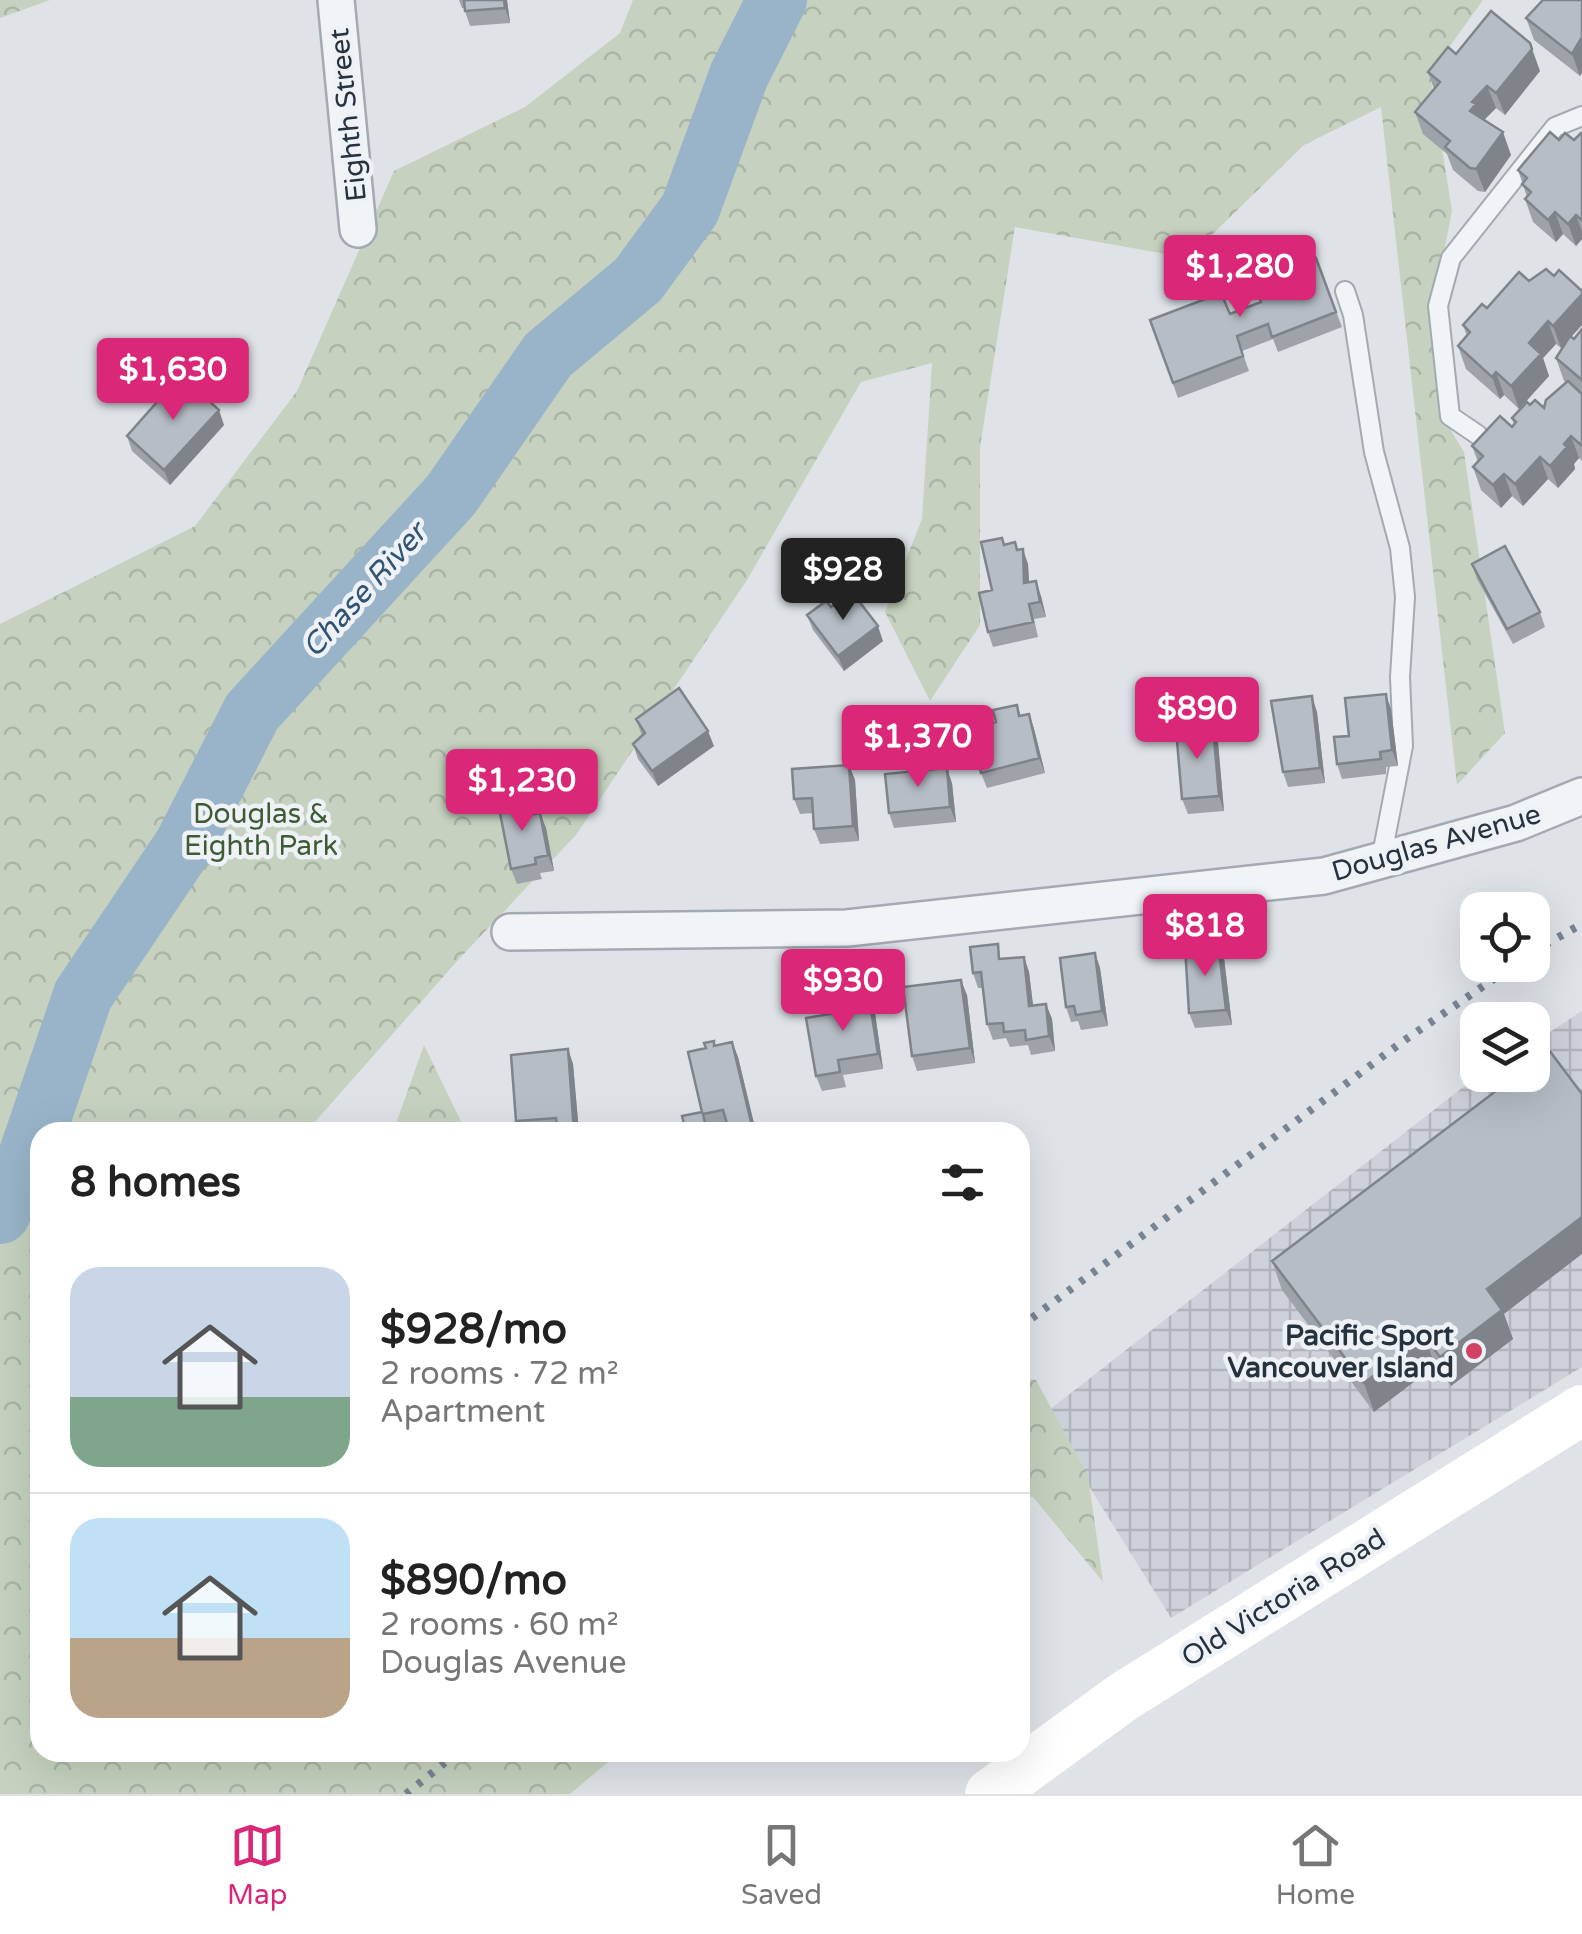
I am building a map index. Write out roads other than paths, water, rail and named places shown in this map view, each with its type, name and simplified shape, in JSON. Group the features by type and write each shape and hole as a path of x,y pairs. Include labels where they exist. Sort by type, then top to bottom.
{"street":[{"name":"Eighth Street","path":"336,0 358,229"},
{"name":"Douglas Avenue","path":"510,932 846,928 1324,876 1516,822 1582,796"},
{"name":"Old Victoria Road","path":"990,1794 1122,1697 1582,1410"}],"lane":[{"path":"1478,435 1450,416 1438,306 1451,258 1555,127 1582,116"},
{"path":"1344,292 1352,315 1374,452 1400,548 1405,597 1400,677 1403,746 1381,860"}],"waterway":[{"name":"Chase River","path":"40,1122 83,995 184,845 252,712 451,495 548,355 638,280 690,209 739,75 777,0"},
{"name":"Chase River","path":"0,1214 30,1150"}],"railway":[{"path":"1550,942 1582,924"},
{"path":"1030,1320 1402,1042 1489,982"},
{"path":"406,1794 446,1762"}],"place":[{"name":"Pacific Sport Vancouver Island","path":"1474,1351"}],"park label":[{"name":"Douglas & Eighth Park","path":"261,829"}]}
